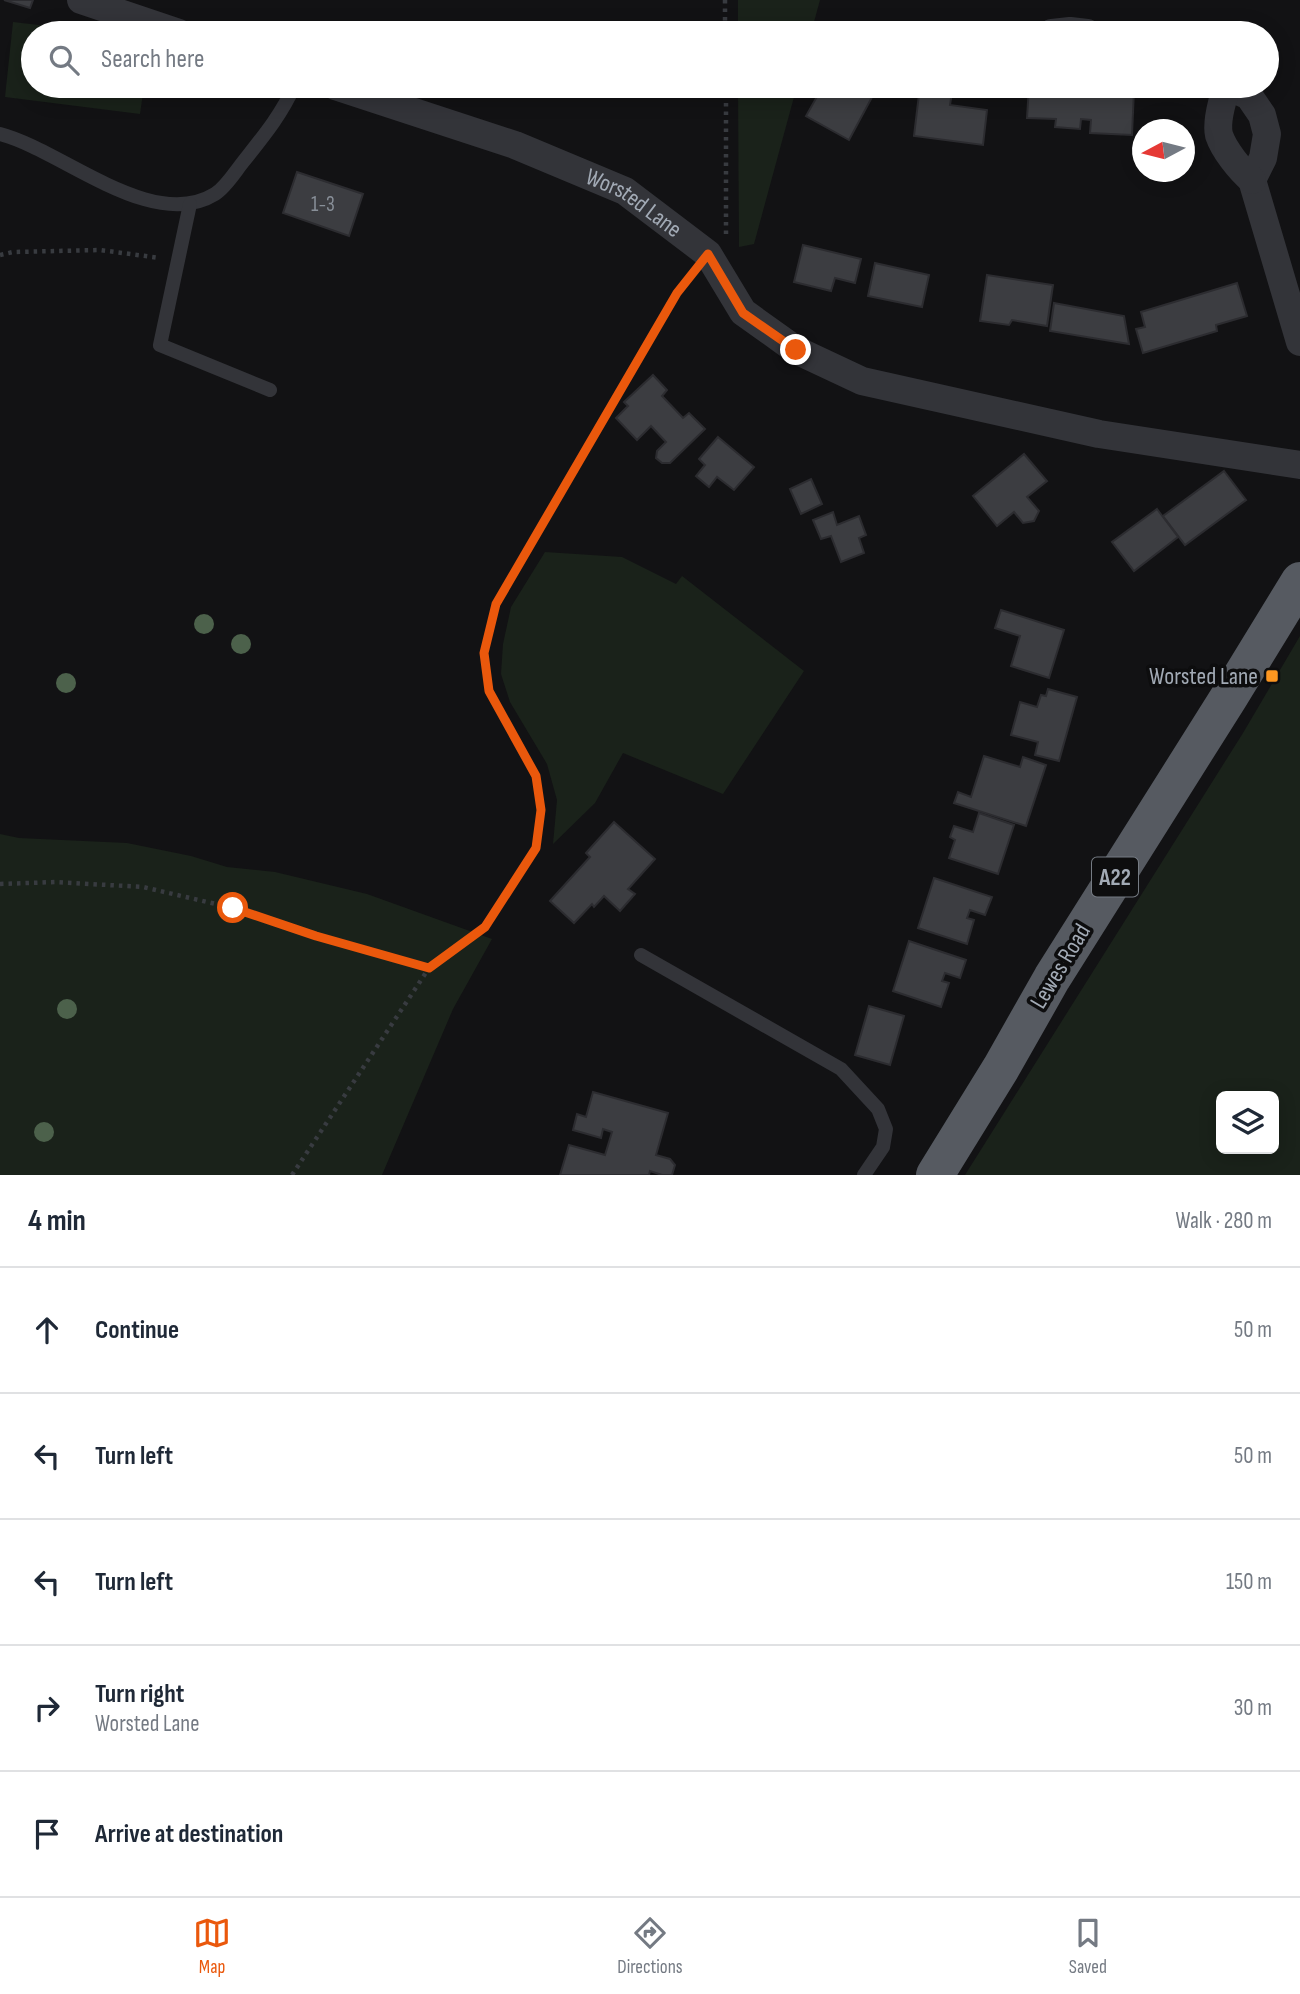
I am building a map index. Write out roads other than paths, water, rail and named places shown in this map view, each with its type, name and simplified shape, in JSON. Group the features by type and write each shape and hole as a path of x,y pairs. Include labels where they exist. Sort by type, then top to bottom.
{"highway":[{"name":"Lewes Road","path":"935,1175 1001,1068 1052,978 1300,581"}],"street":[{"path":"81,0 143,21"},
{"name":"Worsted Lane","path":"372,98 515,145 625,191 708,254 743,313 796,350 862,382 1098,434 1300,465"},
{"path":"1223,98 1219,134 1238,168 1252,180 1300,342"},
{"path":"1250,98 1262,115 1268,134 1263,158 1252,180"}],"lane":[{"path":"0,134 139,198 182,206 204,200 218,192 262,139 289,98"},
{"path":"190,204 160,345 270,390"},
{"path":"641,955 841,1069 878,1109 886,1129 883,1147 864,1175"}],"place":[{"name":"Worsted Lane","path":"1272,676"}]}
